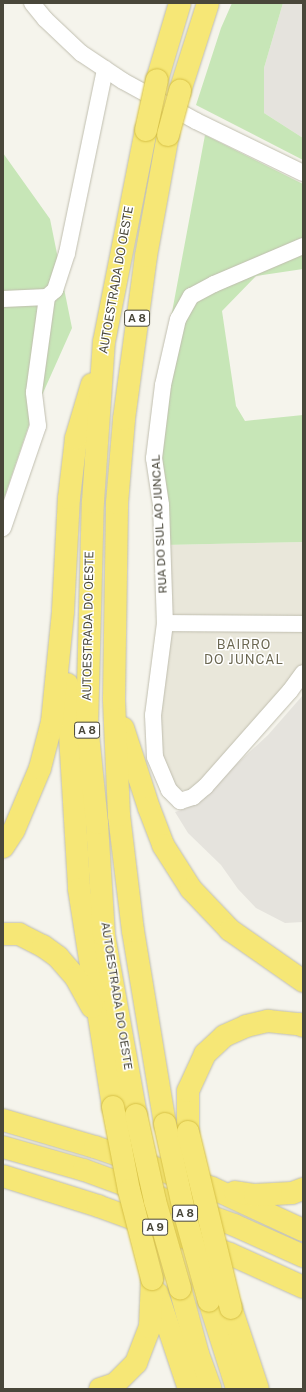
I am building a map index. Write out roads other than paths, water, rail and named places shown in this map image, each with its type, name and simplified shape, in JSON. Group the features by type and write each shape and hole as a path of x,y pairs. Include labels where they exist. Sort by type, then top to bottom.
{"highway":[{"name":"AUTOESTRADA DO OESTE","path":"180,3 156,80 104,342 93,502 87,725 97,823 104,935 136,1115 155,1201 198,1354 211,1389"},
{"name":"AUTOESTRADA DO OESTE","path":"208,3 180,91 168,135 146,256 124,419 117,503 114,699 119,815 133,931 165,1124 184,1211 209,1301 236,1389"},
{"path":"3,847 14,830 40,768 52,722 63,611 69,498 76,438 104,342"},
{"path":"63,611 79,889 98,1019 129,1190 152,1279 189,1389"},
{"path":"114,699 149,808 163,845 191,889 230,930 281,967 303,980"},
{"path":"3,934 19,934 42,946 58,957 76,978 98,1019"},
{"path":"281,967 303,987"},
{"path":"258,1389 231,1308 188,1132 188,1091 204,1054 224,1036 246,1026 268,1021 299,1024 303,1026"},
{"path":"3,1120 95,1147 212,1188 303,1230"},
{"name":"A 9","path":"3,1147 84,1170 234,1225 303,1256"},
{"name":"A 9","path":"3,1176 98,1206 230,1254 303,1287"},
{"path":"212,1188 255,1195 292,1193 303,1189"},
{"path":"100,1389 115,1384 136,1362 150,1327 152,1279"}],"street":[{"path":"32,3 45,19 81,53 123,82 196,121 303,173"},
{"path":"3,299 47,297 55,290 67,253 105,69"},
{"name":"RUA DO SUL AO JUNCAL","path":"303,246 220,281 191,296 178,319 163,385 154,458 161,505 165,623 153,715 155,757 169,790 180,801 193,797 205,786 303,673"},
{"path":"3,528 38,426 34,392 47,297"},
{"path":"165,623 303,624"}],"district":[{"name":"BAIRRO DO JUNCAL","path":"244,654"}]}
